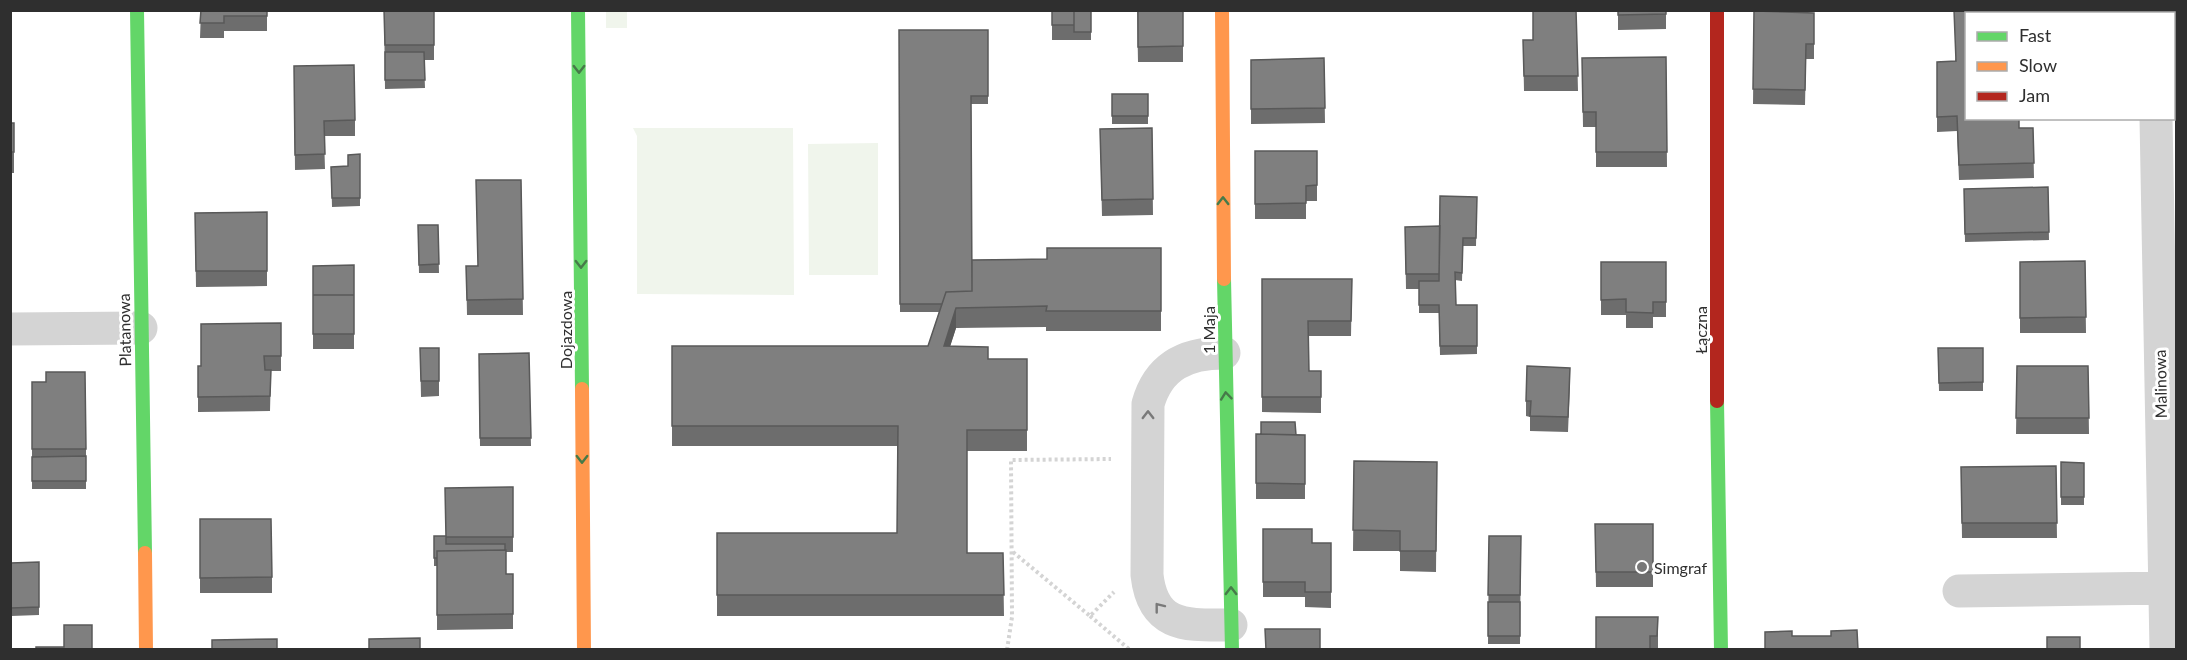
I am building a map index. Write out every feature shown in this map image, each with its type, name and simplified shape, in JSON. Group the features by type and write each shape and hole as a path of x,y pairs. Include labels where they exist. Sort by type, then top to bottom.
{"street":[{"name":"Platanowa","path":"137,10 146,650"},
{"name":"Dojazdowa","path":"578,10 584,650"},
{"name":"1 Maja","path":"1222,10 1224,353 1229,427 1232,637"},
{"name":"Łączna","path":"1717,10 1717,376 1721,650"},
{"name":"Malinowa","path":"2156,120 2166,650"},
{"path":"10,329 141,328"},
{"path":"1224,353 1198,354 1187,357 1159,380 1148,404 1147,575 1152,597 1158,608 1177,622 1232,637"},
{"path":"1959,591 2166,588"}],"path":[{"path":"1007,650 1012,617 1011,460 1148,458"},
{"path":"1012,552 1130,650"},
{"path":"1090,616 1119,588"}],"shaded area":[{"path":"606,11 627,11 627,28 606,28"},
{"path":"633,128 793,128 794,295 637,294 637,136"},
{"path":"878,143 878,275 809,275 808,144"}],"building":[{"path":"201,10 267,10 267,16 224,16 224,23 200,23"},
{"path":"384,10 434,10 434,45 385,45"},
{"path":"1052,10 1074,10 1074,25 1052,25"},
{"path":"1074,10 1091,10 1091,32 1074,32"},
{"path":"1138,10 1183,10 1183,46 1138,47"},
{"path":"1533,10 1576,10 1578,76 1524,76 1523,40 1533,40"},
{"path":"1618,10 1666,10 1666,14 1618,15"},
{"path":"1954,10 2030,10 2030,12 1965,12 1965,120 2019,120 2019,128 2033,128 2034,163 1959,165 1957,116 1937,117 1937,62 1956,61"},
{"path":"1754,11 1814,13 1814,44 1806,44 1805,90 1753,89"},
{"path":"899,30 988,30 988,96 971,96 972,291 946,292 942,304 900,304"},
{"path":"385,52 424,52 425,80 385,80"},
{"path":"1666,57 1667,152 1596,152 1596,112 1583,112 1582,58"},
{"path":"1324,58 1325,108 1251,109 1251,60"},
{"path":"354,65 355,120 324,121 325,154 295,155 294,66"},
{"path":"1112,94 1148,94 1148,116 1112,116"},
{"path":"10,123 14,123 14,152 10,152"},
{"path":"1152,128 1153,199 1102,200 1100,129"},
{"path":"1255,151 1317,151 1317,185 1306,186 1306,203 1255,204"},
{"path":"360,154 360,198 332,198 331,167 348,166 348,155"},
{"path":"476,180 521,180 523,299 467,300 466,266 478,266"},
{"path":"2048,187 2049,232 1965,234 1964,189"},
{"path":"1440,196 1477,197 1476,238 1463,238 1462,273 1455,272 1456,305 1477,305 1477,346 1440,346 1439,305 1419,305 1419,281 1439,281"},
{"path":"267,212 267,271 196,271 195,213"},
{"path":"418,225 438,225 439,264 419,265"},
{"path":"1440,226 1439,274 1406,274 1405,227"},
{"path":"1047,248 1161,248 1161,311 1046,311 1047,306 956,308 944,346 988,347 988,359 1027,359 1027,430 967,430 967,553 1003,553 1004,595 717,595 717,533 897,533 898,426 672,426 672,346 928,346 946,292 972,291 972,260 1047,259"},
{"path":"2085,261 2086,317 2020,318 2020,262"},
{"path":"1601,262 1666,262 1666,302 1653,302 1653,313 1626,312 1626,299 1601,300"},
{"path":"354,265 354,295 313,295 313,266"},
{"path":"1262,279 1352,279 1351,321 1308,321 1309,371 1321,371 1321,397 1262,397"},
{"path":"313,295 354,295 354,334 313,334"},
{"path":"281,323 281,356 264,356 265,370 271,370 270,396 198,397 201,324"},
{"path":"420,348 439,348 439,381 421,381"},
{"path":"1938,348 1983,348 1983,382 1939,383"},
{"path":"529,353 531,438 480,438 479,354"},
{"path":"1527,366 1570,368 1568,417 1530,416 1531,401 1526,401"},
{"path":"2017,366 2088,366 2089,418 2016,418"},
{"path":"46,372 85,372 86,449 32,449 32,382 46,382"},
{"path":"1261,422 1295,422 1296,435 1261,434"},
{"path":"1256,434 1305,435 1305,484 1256,483"},
{"path":"86,456 86,481 32,481 32,457"},
{"path":"1354,461 1437,462 1436,551 1400,551 1400,531 1353,530"},
{"path":"2061,462 2084,463 2084,497 2061,497"},
{"path":"2056,466 2057,523 1962,523 1961,467"},
{"path":"513,487 513,537 446,537 445,488"},
{"path":"200,519 271,519 272,577 200,578"},
{"path":"1595,524 1653,524 1653,572 1596,572"},
{"path":"1263,529 1312,529 1312,543 1331,543 1331,592 1305,592 1305,582 1263,582"},
{"path":"434,536 446,536 446,544 505,544 505,550 437,551 437,558 434,558"},
{"path":"1489,536 1521,536 1520,595 1488,595"},
{"path":"506,550 506,574 513,574 513,614 437,615 437,551"},
{"path":"39,562 39,607 11,608 11,563"},
{"path":"1488,602 1520,602 1520,636 1488,636"},
{"path":"1596,617 1658,617 1657,636 1650,636 1650,650 1596,650"},
{"path":"64,625 92,625 92,650 36,650 36,647 64,647"},
{"path":"1265,629 1320,629 1320,650 1266,650"},
{"path":"1857,630 1858,650 1765,650 1765,632 1792,631 1792,636 1831,636 1831,631"},
{"path":"2047,637 2080,637 2080,650 2047,650"},
{"path":"420,638 420,650 369,650 369,639"},
{"path":"277,639 277,650 212,650 212,640"}],"traffic: fast":[{"path":"137,10 145,553"},
{"path":"578,10 582,389"},
{"path":"1224,279 1232,650"},
{"path":"1717,401 1721,650"}],"traffic: slow":[{"path":"1222,10 1224,279"},
{"path":"582,389 584,650"},
{"path":"145,553 146,650"}],"traffic: jam":[{"path":"1717,10 1717,401"}],"place":[{"name":"Simgraf","path":"1642,567"}]}
